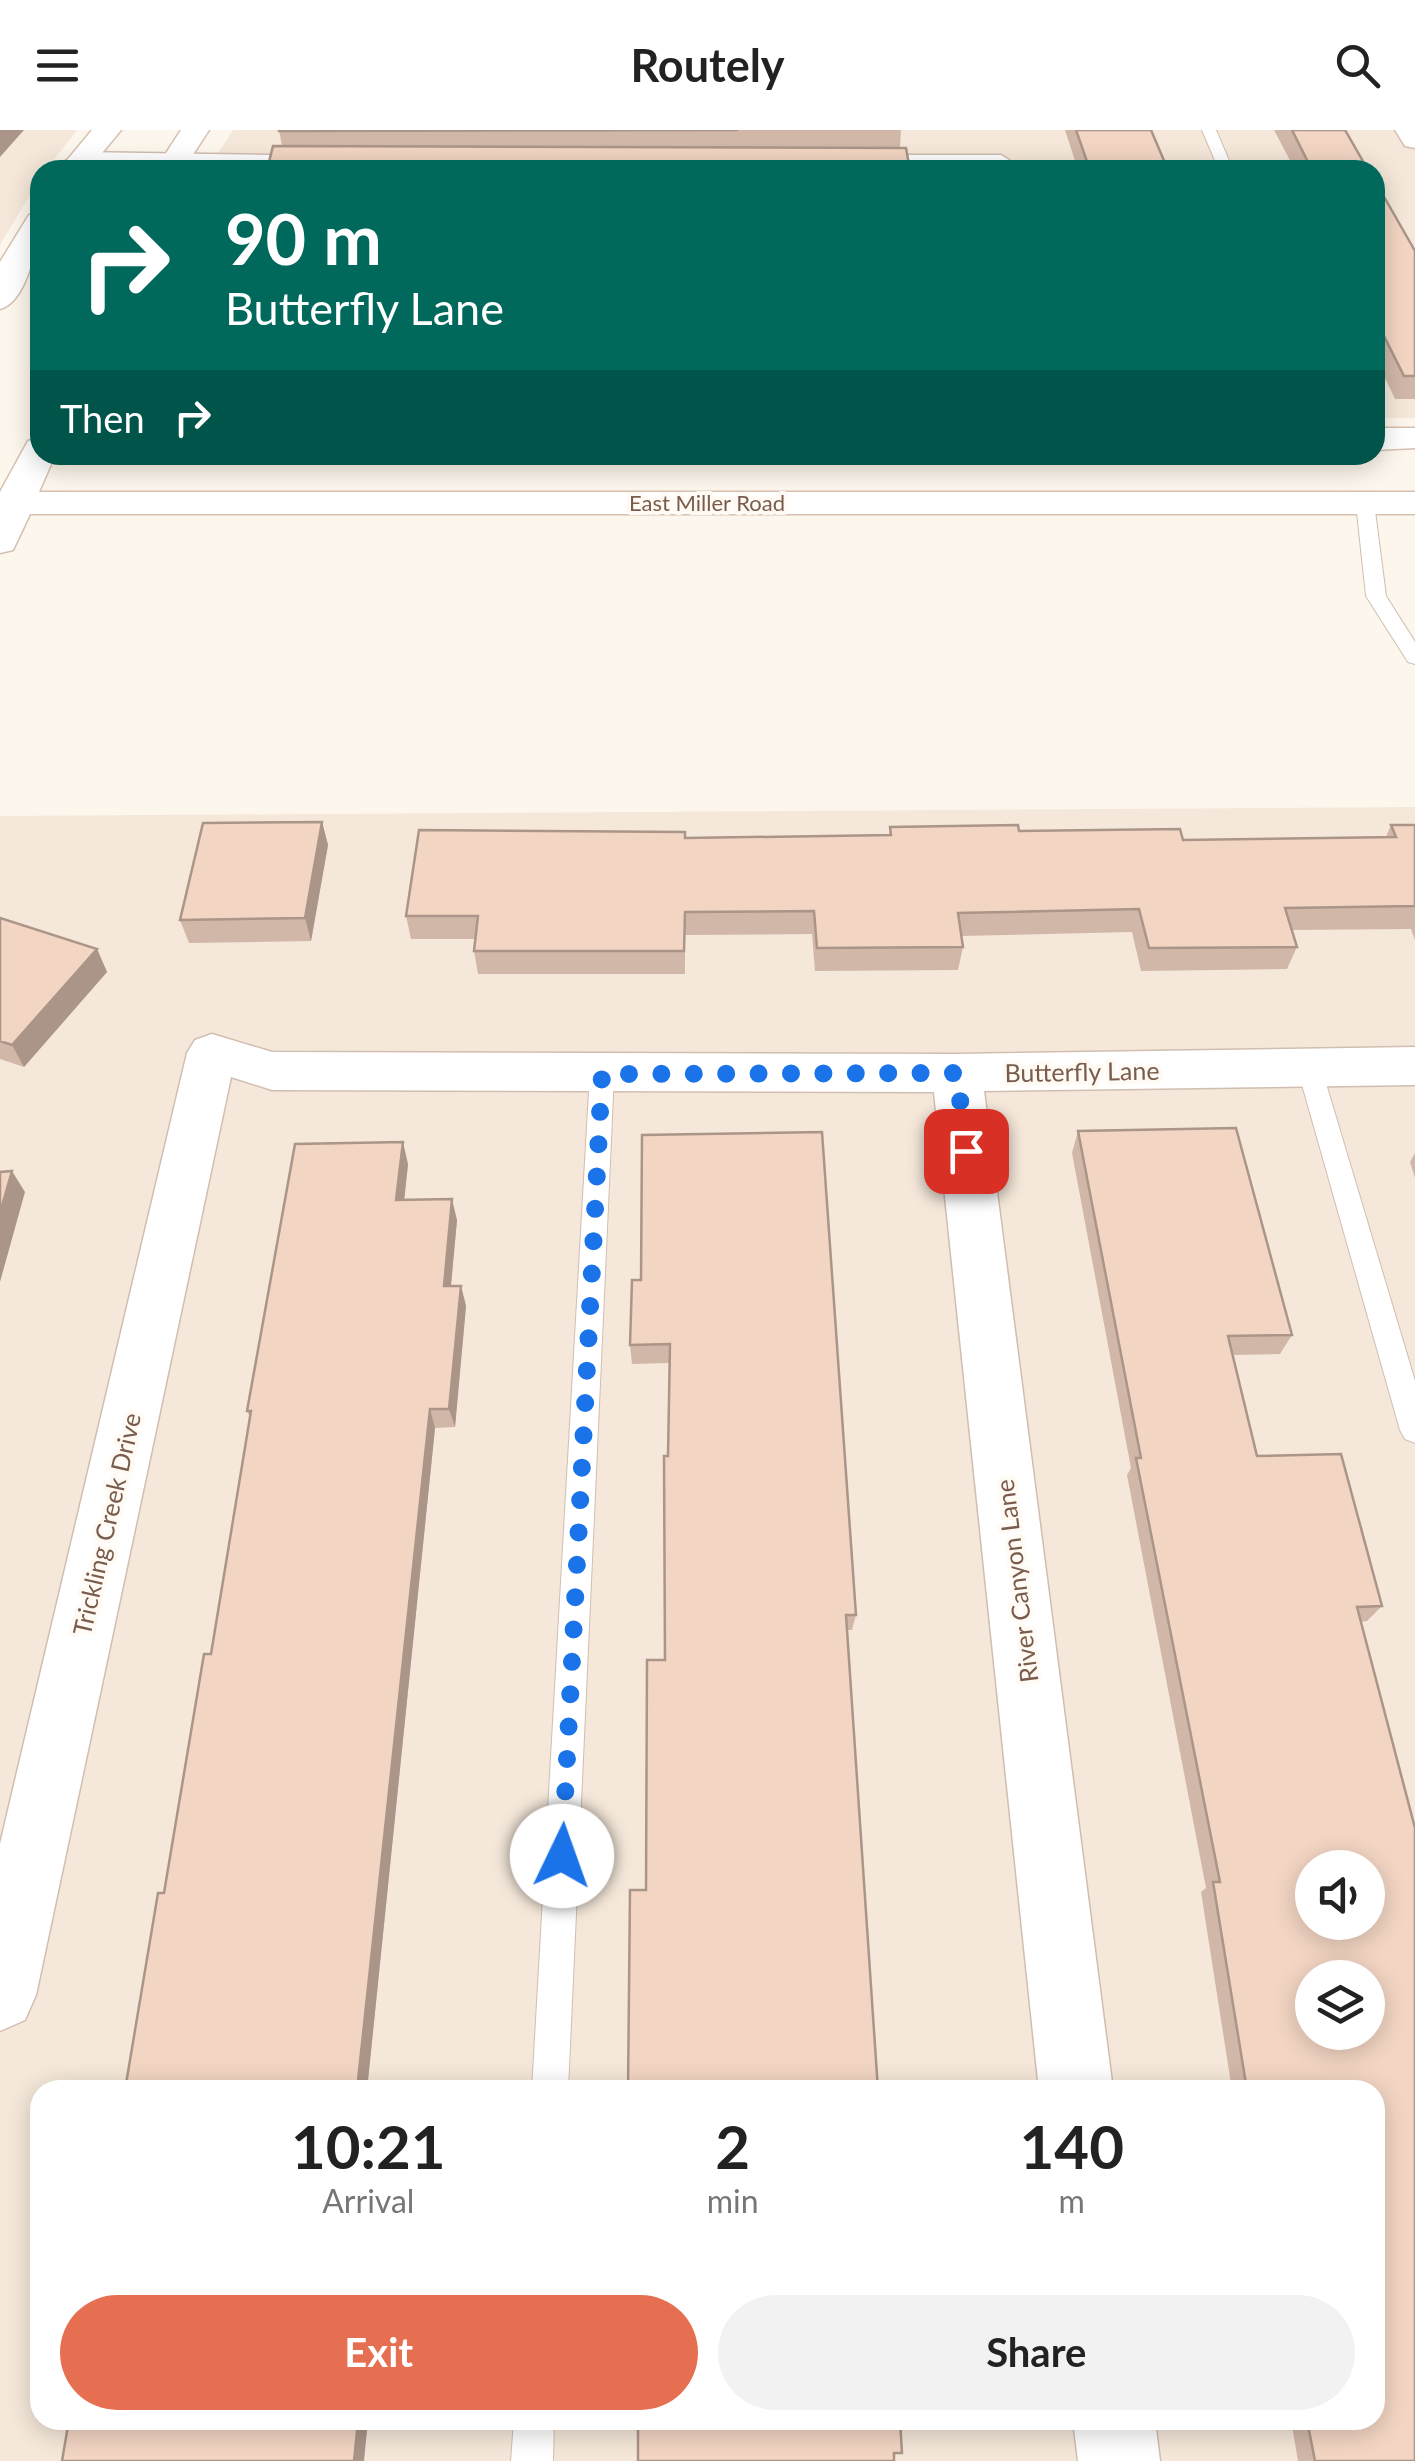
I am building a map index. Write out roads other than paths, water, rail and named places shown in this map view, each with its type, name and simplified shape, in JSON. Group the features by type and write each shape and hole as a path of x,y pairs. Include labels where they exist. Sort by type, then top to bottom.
{"street":[{"path":"81,160 107,130"},
{"path":"175,160 195,130"},
{"path":"992,130 1000,160"},
{"path":"1409,130 1415,140"},
{"path":"0,300 30,236"},
{"path":"1385,439 1415,438"},
{"path":"0,445 30,446"},
{"path":"0,542 10,502 30,465"},
{"name":"East Miller Road","path":"10,502 1415,503"},
{"name":"Butterfly Lane","path":"212,1053 272,1072 957,1073 1415,1066"},
{"name":"Trickling Creek Drive","path":"0,1995 212,1053"},
{"name":"River Canyon Lane","path":"957,1073 1075,2080"},
{"path":"1115,2430 1119,2461"}],"lane":[{"path":"1208,130 1222,160"},
{"path":"1365,503 1376,596 1415,658"},
{"path":"1308,1067 1415,1430"},
{"path":"551,2080 602,1074"},
{"path":"532,2461 534,2430"}]}
